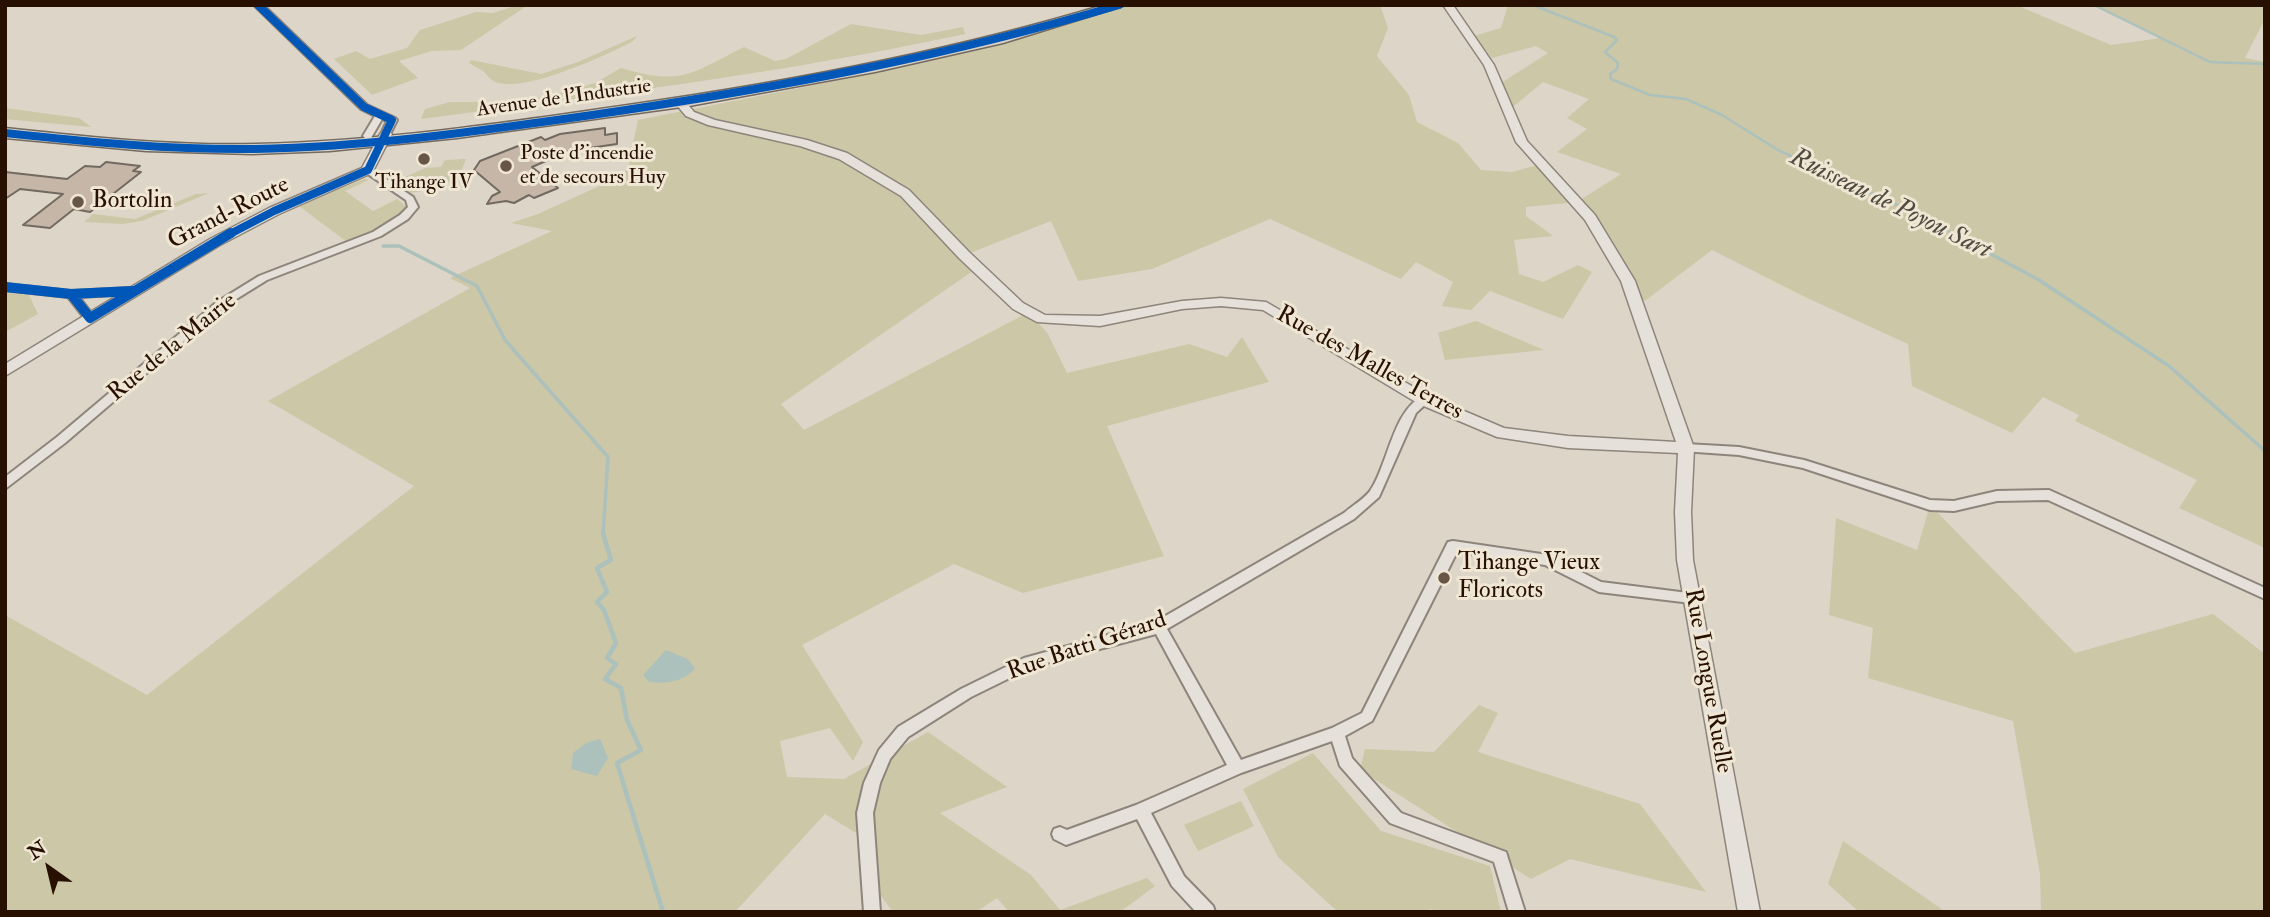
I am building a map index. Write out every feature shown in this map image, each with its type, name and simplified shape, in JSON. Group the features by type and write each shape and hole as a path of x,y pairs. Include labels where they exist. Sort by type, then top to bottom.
{"main road":[{"name":"Avenue de l'Industrie","path":"5,134 125,146 368,152 384,141 699,94 909,57 1100,5"},
{"name":"Avenue de l'Industrie","path":"384,141 681,103 810,82 1024,34 1119,5"},
{"name":"Avenue de l'Industrie","path":"5,126 137,139 283,141 368,152"}],"street":[{"path":"258,5 364,107 392,120 384,141"},
{"path":"1448,5 1489,65 1522,142 1590,218 1628,281 1686,448"},
{"path":"661,100 681,103 699,94"},
{"name":"Rue des Malles Terres","path":"681,103 690,114 712,122 803,143 843,156 895,187 905,193 1018,306 1042,319 1100,321 1182,305 1208,303 1266,306 1424,400 1502,433 1569,442 1739,451 1804,464 1930,505 1954,506 1997,496 2049,495 2265,594"},
{"path":"368,152 380,115"},
{"name":"Grand-Route","path":"5,371 132,291 274,211 368,152"},
{"name":"Rue de la Mairie","path":"5,484 221,304 263,278 377,234 404,217 413,207 411,199 368,152"},
{"path":"5,287 71,294 132,291"},
{"path":"71,294 83,305 90,318"},
{"name":"Rue Batti Gérard","path":"872,912 865,813 872,783 884,755 903,732 966,693 1029,662 1158,627 1349,516 1375,494 1411,411 1424,400"},
{"name":"Rue Longue Ruelle","path":"1686,448 1683,512 1691,598 1749,912"},
{"path":"1060,834 1066,838 1141,810 1237,768 1337,733 1367,717 1454,546 1548,560 1599,587 1691,598"},
{"path":"1158,627 1237,768"},
{"path":"1337,733 1345,761 1396,818 1500,857 1517,912"},
{"path":"1141,810 1178,881 1207,912"}],"shaded area":[{"path":"518,5 528,5 461,50 432,51 399,61 418,78 372,95 334,59 356,51 370,59 407,48 420,30 476,12 493,13"},
{"path":"1131,5 1380,5 1388,28 1377,56 1409,95 1417,122 1458,143 1481,170 1512,172 1541,164 1577,202 1526,207 1526,216 1553,236 1514,240 1519,274 1543,282 1578,265 1592,272 1563,319 1490,291 1471,310 1442,306 1453,282 1416,262 1401,279 1270,219 1152,269 1078,281 1051,221 965,255 977,268 781,404 804,430 1029,312 1048,334 1067,373 1189,344 1227,357 1242,337 1269,382 1107,426 1164,556 1023,593 954,564 802,645 863,742 853,761 830,728 780,741 787,777 844,779 928,732 1007,787 940,813 1031,875 1060,910 1147,878 1155,886 1120,912 1009,912 997,898 976,912 893,912 879,893 876,845 825,814 735,912 5,912 5,615 147,695 414,486 268,401 470,288 450,278 552,231 511,223 538,214 617,178 628,169 638,120 948,56"},
{"path":"1508,5 2016,5 2111,45 2161,38 2094,5 2265,5 2265,19 2245,58 2265,62 2265,548 2179,508 2197,480 2075,421 2079,415 2043,397 2012,433 1912,386 1908,344 1805,297 1712,250 1646,300 1635,302 1577,202 1621,174 1557,152 1587,129 1567,118 1589,99 1543,82 1509,110 1498,85 1548,53 1536,46 1492,58 1474,36 1501,28"},
{"path":"851,24 921,35 963,27 965,34 762,72 421,119 425,109 450,102 510,102 557,94 595,83 621,68 658,76 685,74 744,47 775,61 786,59"},
{"path":"637,36 632,42 584,64 525,82 495,82 469,63 471,60 541,74 578,62"},
{"path":"5,108 79,118 91,127 5,119"},
{"path":"466,159 461,172 467,172 465,175 429,190 409,193 389,177 395,175 401,179 425,168 441,167 445,160"},
{"path":"364,179 369,180 345,191 373,211 397,199 407,207 402,214 388,224 347,242 299,206"},
{"path":"209,193 142,221 123,224 84,222 93,214 135,219 196,194"},
{"path":"5,292 29,295 38,314 5,332"},
{"path":"1476,321 1544,350 1445,360 1438,333"},
{"path":"1930,505 2075,653 2213,614 2265,654 2265,912 2041,912 2040,874 2013,721 1868,678 1873,628 1829,615 1836,518 1917,550"},
{"path":"1479,705 1498,713 1478,752 1640,804 1706,892 1570,859 1531,879 1360,770 1365,749 1434,752"},
{"path":"1313,753 1381,831 1490,866 1501,912 1441,912 1430,909 1428,912 1338,912 1278,857 1243,789"},
{"path":"1241,801 1254,826 1198,851 1184,825"},
{"path":"1843,841 1946,912 1859,912 1828,884"}],"water":[{"path":"666,650 688,659 695,669 674,681 649,682 643,675"},
{"path":"600,739 608,758 597,776 571,769 573,753 586,743"}],"building":[{"name":"Poste d'incendie et de secours Huy","path":"605,128 605,135 617,133 617,144 569,151 532,167 558,188 534,198 529,195 514,203 506,201 487,204 492,196 500,192 474,170 480,161 541,137 545,140 560,134"},
{"name":"Bortolin","path":"106,162 140,166 133,171 141,172 90,212 74,209 50,228 23,225 63,194 20,189 5,199 5,172 67,179 85,166 100,167"}],"waterway":[{"name":"Ruisseau de Poyou Sart","path":"1533,5 1614,37 1617,40 1605,52 1618,63 1617,69 1610,74 1611,79 1650,95 1686,99 1722,115 1778,150 1906,209 1955,235"},
{"path":"2094,5 2210,62 2265,64"},
{"name":"Ruisseau de Poyou Sart","path":"1952,233 2039,280 2169,366 2265,451"},
{"path":"383,246 399,246 477,286 505,340 608,457 603,533"},
{"path":"603,533 611,560 597,568 607,592 597,602 604,610 616,643 607,658 616,664 605,679 621,688 627,720 641,750 617,763 663,912"}],"cycle path":[{"path":"71,294 90,318 215,242 274,211 368,170 392,120 364,107 258,5"},
{"path":"5,133 217,149 330,146 415,138 689,101 813,80 998,40 1119,5"},
{"path":"5,287 71,294 132,291"}],"place":[{"name":"Tihange IV","path":"424,159"},
{"name":"Poste d'incendie et de secours Huy","path":"506,166"},
{"name":"Bortolin","path":"78,202"},
{"name":"Tihange Vieux Floricots","path":"1444,578"}]}
